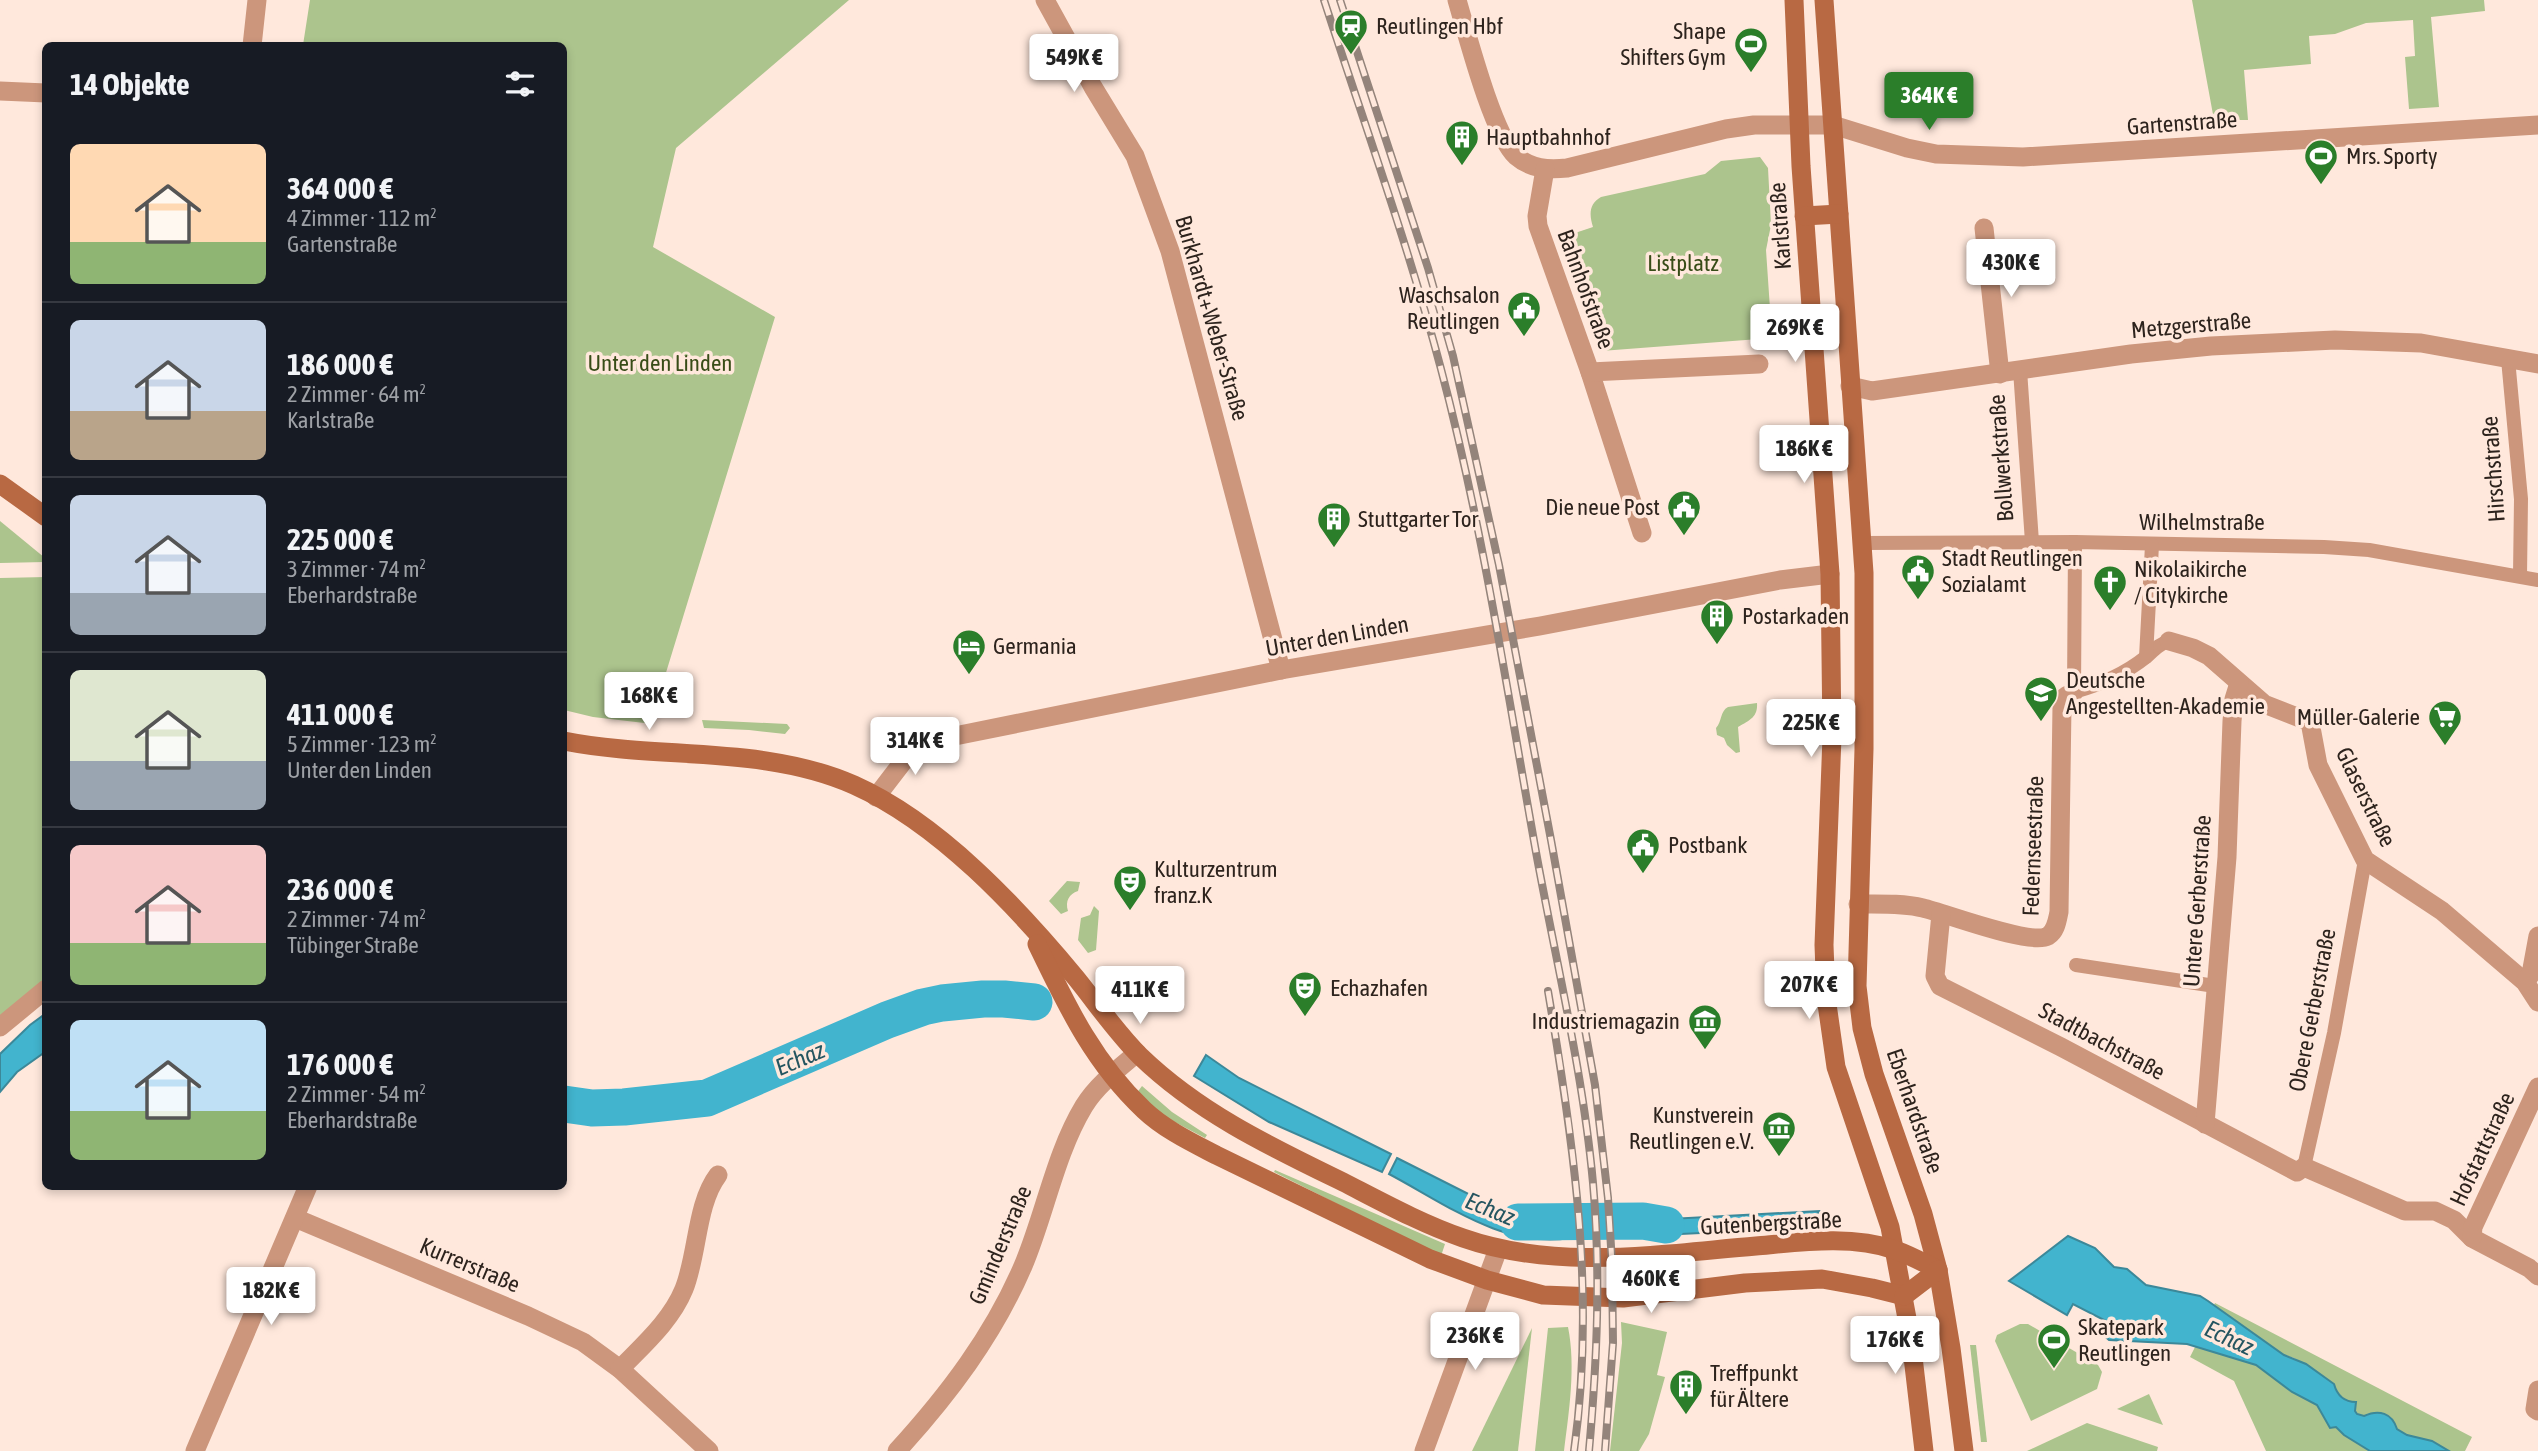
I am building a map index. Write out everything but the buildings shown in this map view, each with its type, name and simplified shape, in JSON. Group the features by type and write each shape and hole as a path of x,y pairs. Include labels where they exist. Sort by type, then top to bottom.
{"main road":[{"name":"Karlstraße","path":"1794,0 1798,124 1830,574"},
{"path":"1824,0 1862,543"},
{"path":"1804,216 1839,214"},
{"path":"0,484 42,514"},
{"name":"Eberhardstraße","path":"1862,543 1864,749 1857,986 1862,1028 1874,1074 1923,1214 1938,1270 1964,1451"},
{"path":"1830,574 1832,737 1824,944 1826,997 1836,1066 1880,1195 1894,1249 1914,1359 1924,1451"},
{"path":"567,741 636,751 752,759 789,765 829,776 876,796 925,829 993,886 1060,958 1137,1053"},
{"path":"1028,924 1069,1009 1097,1057 1145,1111 1184,1139 1430,1259 1488,1280 1543,1295 1623,1298 1745,1283 1822,1279 1904,1296 1938,1270"},
{"name":"Gutenbergstraße","path":"1137,1053 1165,1080 1212,1114 1240,1130 1411,1215 1497,1249 1591,1258 1805,1242 1863,1243 1894,1249 1938,1270"}],"street":[{"path":"252,42 257,0"},
{"name":"Burkhardt+Weber-Straße","path":"1045,0 1138,163 1170,251 1281,670"},
{"path":"1457,0 1503,138 1526,163 1545,169 1567,168 1726,128 1833,125"},
{"path":"3,91 42,93"},
{"name":"Gartenstraße","path":"1833,125 1936,154 2023,158 2538,125"},
{"name":"Bahnhofstraße","path":"1545,169 1538,208 1538,226 1590,372 1642,533"},
{"name":"Bollwerkstraße","path":"1984,228 2000,374"},
{"name":"Metzgerstraße","path":"1850,386 1872,391 2211,345 2335,340 2421,343 2538,364"},
{"name":"Hirschstraße","path":"2508,359 2521,499 2520,576"},
{"path":"1590,372 1759,364"},
{"name":"Bollwerkstraße","path":"2020,370 2032,542"},
{"path":"2075,542 2074,692 2099,685 2146,657 2156,645 2169,641"},
{"name":"Wilhelmstraße","path":"1862,543 2075,542 2276,545 2369,550 2538,580"},
{"path":"2146,657 2152,545"},
{"name":"Unter den Linden","path":"876,796 909,754 940,739 1281,670 1540,626 1780,580 1830,574"},
{"name":"Glaserstraße","path":"2169,641 2209,656 2264,704 2310,722 2318,765 2365,860 2442,911 2525,982"},
{"name":"Untere Gerberstraße","path":"2205,1124 2227,857 2232,721 2239,683"},
{"name":"Federnseestraße","path":"1858,904 1921,907 1996,930 2038,939 2047,936 2053,930 2059,912 2062,706 2066,696 2074,692"},
{"name":"Obere Gerberstraße","path":"2304,1167 2334,1033 2365,860"},
{"name":"Stadtbachstraße","path":"1941,914 1935,976 1940,986 2297,1172 2304,1167"},
{"path":"2538,936 2531,974 2525,982 2538,1002"},
{"path":"2076,965 2216,986"},
{"path":"0,1027 42,992"},
{"name":"Gminderstraße","path":"897,1451 945,1397 994,1323 1023,1266 1074,1126 1089,1099 1111,1075 1137,1053"},
{"name":"Hofstattstraße","path":"2538,1087 2473,1227 2472,1238 2529,1268 2538,1276"},
{"path":"2304,1167 2405,1211 2435,1211 2454,1220 2472,1238"},
{"path":"620,1369 665,1321 676,1305 691,1269 706,1197 718,1175"},
{"path":"195,1451 306,1190"},
{"name":"Kurrerstraße","path":"295,1218 528,1316 583,1342 620,1369 709,1451"},
{"path":"1424,1451 1497,1249"}],"green space":[{"name":"Unter den Linden","path":"310,0 849,0 676,148 653,247 775,317 657,702 653,724 593,717 567,711 567,42 303,42"},
{"path":"2192,0 2484,0 2485,11 2431,17 2439,107 2409,109 2405,57 2415,56 2413,20 2366,23 2335,34 2309,36 2311,64 2244,70 2248,120 2214,120"},
{"name":"Listplatz","path":"1760,157 1768,168 1771,225 1766,250 1772,338 1601,351 1560,238 1593,227 1591,210 1601,197 1705,174 1721,161"},
{"path":"0,521 42,556 42,562 0,563"},
{"path":"42,577 42,992 0,1027 0,578"},
{"path":"1757,703 1755,715 1738,727 1740,752 1736,753 1724,738 1717,735 1716,728 1728,707"},
{"path":"702,720 787,724 790,728 785,734 704,728"},
{"path":"1067,881 1080,882 1078,891 1068,898 1068,911 1061,914 1049,901"},
{"path":"1094,906 1099,911 1096,950 1088,953 1078,940 1081,918 1090,915"},
{"path":"1142,1086 1172,1112 1207,1135 1205,1138 1167,1118 1136,1094"},
{"path":"1275,1170 1445,1244 1441,1256 1274,1172"},
{"path":"2215,1303 2472,1437 2465,1451 2449,1451 2432,1441 2407,1435 2357,1414 2354,1407 2339,1395 2324,1377 2294,1358 2284,1355 2214,1305"},
{"path":"1621,1322 1667,1332 1657,1375 1665,1377 1649,1434 1639,1451 1610,1451 1622,1343"},
{"name":"Skatepark Reutlingen","path":"2020,1324 2028,1324 2098,1365 2102,1372 2097,1389 2031,1421 1995,1341 1997,1335"},
{"path":"1568,1327 1572,1373 1564,1451 1535,1451 1548,1328"},
{"path":"1532,1328 1518,1451 1472,1451"},
{"path":"1970,1345 1976,1345 1987,1442 1981,1442"},
{"path":"2195,1347 2256,1365 2292,1392 2317,1405 2330,1428 2336,1427 2370,1451 2266,1451 2234,1381 2190,1357"},
{"path":"2149,1394 2163,1425 2117,1409"},
{"path":"2087,1423 2158,1447 2157,1451 2027,1451"}],"water":[{"path":"42,1016 42,1054 17,1072 0,1092 0,1054"},
{"path":"1206,1055 1239,1078 1391,1154 1382,1172 1269,1122 1194,1076"},
{"path":"1397,1158 1506,1213 1538,1216 1569,1214 1570,1238 1546,1240 1522,1237 1475,1221 1389,1174"},
{"path":"1666,1209 1670,1219 1819,1211 1809,1228 1618,1237 1617,1212"},
{"path":"2068,1236 2095,1248 2114,1267 2127,1269 2146,1285 2200,1296 2284,1355 2306,1364 2334,1384 2342,1397 2356,1402 2357,1414 2384,1414 2392,1419 2397,1429 2407,1435 2432,1441 2449,1451 2370,1451 2336,1427 2330,1428 2317,1405 2292,1392 2256,1365 2187,1344 2109,1340 2100,1332 2106,1321 2073,1304 2067,1315 2009,1281"}],"waterway":[{"name":"Echaz","path":"567,1104 592,1108 624,1107 707,1098 923,1007 983,999 1034,1002"},
{"name":"Echaz","path":"1518,1222 1643,1221 1666,1225"}],"railway":[{"path":"1324,0 1414,276 1456,429 1482,549 1576,1058 1593,1183 1597,1251 1596,1351 1589,1451"},
{"path":"1340,0 1428,268 1453,356 1499,565 1551,840 1595,1085 1608,1198 1613,1343 1605,1451"},
{"path":"1548,991 1566,1106 1579,1220 1583,1335 1574,1451"}],"place":[{"name":"Reutlingen Hbf","path":"1351,56"},
{"name":"Shape Shifters Gym","path":"1751,74"},
{"name":"Hauptbahnhof","path":"1462,167"},
{"name":"Mrs. Sporty","path":"2321,186"},
{"name":"Waschsalon Reutlingen","path":"1524,338"},
{"name":"Die neue Post","path":"1684,537"},
{"name":"Stuttgarter Tor","path":"1334,549"},
{"name":"Stadt Reutlingen Sozialamt","path":"1918,601"},
{"name":"Nikolaikirche / Citykirche","path":"2110,612"},
{"name":"Postarkaden","path":"1717,646"},
{"name":"Germania","path":"969,676"},
{"name":"Deutsche Angestellten-Akademie","path":"2041,723"},
{"name":"Müller-Galerie","path":"2445,747"},
{"name":"Postbank","path":"1643,875"},
{"name":"Kulturzentrum franz.K","path":"1130,912"},
{"name":"Echazhafen","path":"1305,1018"},
{"name":"Industriemagazin","path":"1705,1051"},
{"name":"Kunstverein Reutlingen e.V.","path":"1779,1158"},
{"name":"Skatepark Reutlingen","path":"2054,1370"},
{"name":"Treffpunkt für Ältere","path":"1686,1416"}]}
